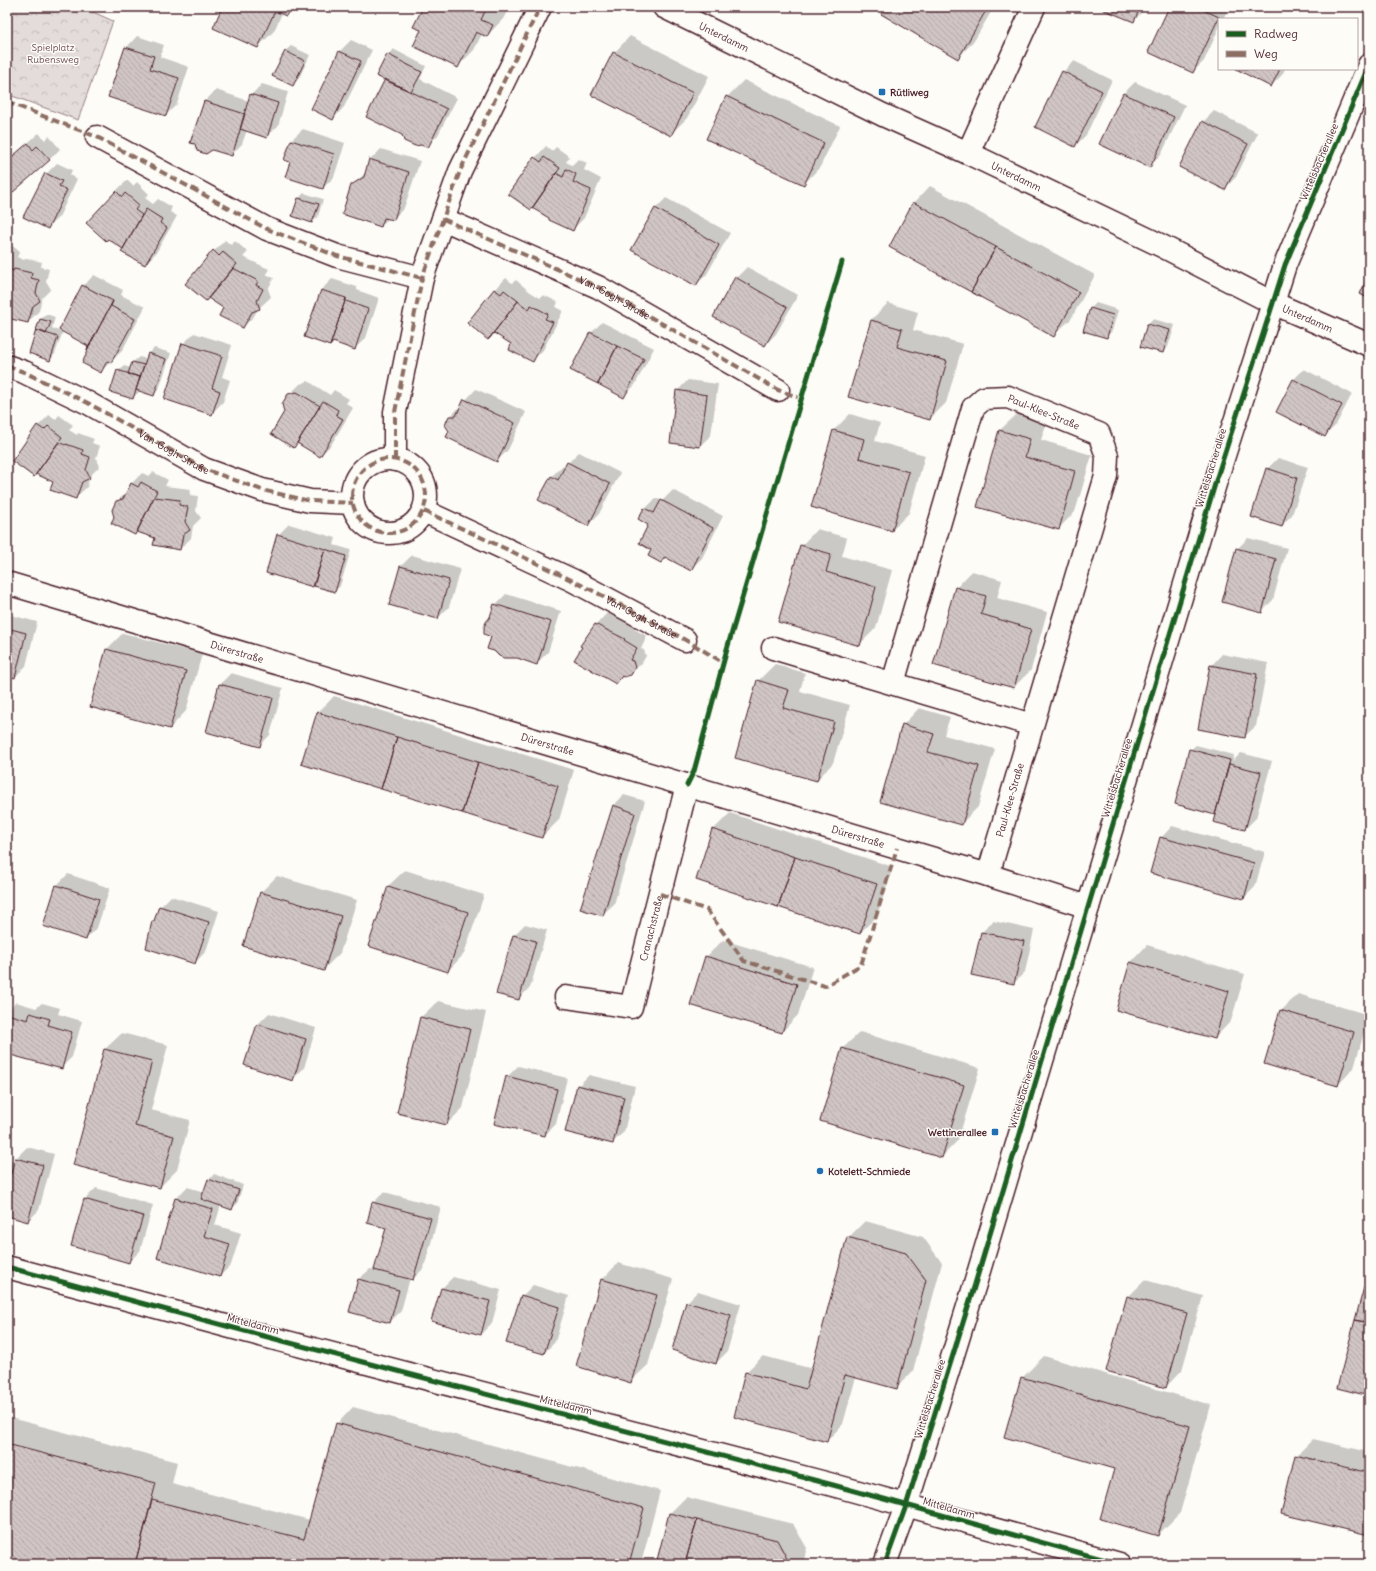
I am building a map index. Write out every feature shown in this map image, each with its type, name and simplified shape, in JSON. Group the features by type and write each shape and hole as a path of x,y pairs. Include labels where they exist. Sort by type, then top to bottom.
{"street":[{"path":"395,460 395,412 422,278 460,171 540,7"},
{"name":"Unterdamm","path":"664,7 884,115 968,153 1160,245 1273,304 1369,345"},
{"path":"968,153 1034,7"},
{"name":"Wittelsbacherallee","path":"906,1506 977,1277 1218,474 1285,265 1369,64"},
{"path":"97,137 267,229 337,256 422,278"},
{"name":"Van-Gogh-Straße","path":"444,219 598,287 778,390"},
{"name":"Van-Gogh-Straße","path":"7,366 24,372 88,403 204,469 262,490 310,500 353,503"},
{"name":"Paul-Klee-Straße","path":"893,683 973,408 984,398 1008,397 1099,434 1107,456 1106,476 988,875"},
{"path":"381,460 395,460 411,466 422,478 427,494 424,511 415,524 401,532 386,533 370,528 359,518 353,503 353,489 358,476 368,466 381,460"},
{"name":"Van-Gogh-Straße","path":"424,511 572,580 685,640"},
{"name":"Dürerstraße","path":"7,583 988,875 1088,907"},
{"path":"773,648 1032,725"},
{"name":"Cranachstraße","path":"566,997 631,1007 687,785"},
{"name":"Mitteldamm","path":"7,1267 237,1329 592,1421 1120,1564"},
{"path":"885,1564 906,1506"}],"green space":[{"name":"Spielplatz Rubensweg","path":"7,7 82,7 113,21 78,120 7,94"}],"building":[{"path":"222,7 291,7 286,16 275,11 258,48 213,28"},
{"path":"423,7 487,7 481,20 493,25 487,37 476,32 458,68 413,46 421,30 413,27"},
{"path":"885,7 988,7 958,59 881,14"},
{"path":"1097,7 1140,7 1134,22"},
{"path":"1169,7 1197,7 1219,17 1193,73 1148,52"},
{"path":"125,47 154,56 150,69 179,78 166,116 108,97"},
{"path":"285,51 305,61 293,86 272,76"},
{"path":"339,51 361,61 333,120 311,109"},
{"path":"613,52 693,93 671,136 591,95"},
{"path":"387,54 422,72 411,92 376,76"},
{"path":"1238,70 1280,70 1271,87"},
{"path":"1062,71 1102,91 1075,147 1035,127"},
{"path":"385,79 447,109 428,148 421,145 415,146 404,141 402,135 366,117"},
{"path":"1123,93 1174,117 1150,168 1099,144"},
{"path":"250,94 278,103 267,138 240,129"},
{"path":"726,96 824,143 804,185 706,139"},
{"path":"204,101 245,114 232,156 212,150 206,154 197,151 195,144 190,143"},
{"path":"1202,121 1248,144 1225,190 1179,167"},
{"path":"291,140 334,154 323,189 285,177 290,162 284,160"},
{"path":"28,143 33,150 37,146 50,160 12,193 7,187 7,161"},
{"path":"534,157 541,162 544,157 560,168 531,210 508,194"},
{"path":"369,159 409,172 394,220 384,218 381,227 342,214 351,185 364,177"},
{"path":"566,169 576,174 573,182 591,190 573,231 549,220 549,218 532,208 556,173 563,177"},
{"path":"45,173 62,181 59,186 67,190 48,229 23,217"},
{"path":"116,191 122,197 125,193 139,205 135,210 142,215 123,249 108,239 106,241 86,223"},
{"path":"298,198 319,204 312,223 292,216"},
{"path":"913,202 996,247 971,292 889,247"},
{"path":"655,208 719,245 696,286 631,250"},
{"path":"146,209 162,219 160,223 167,228 145,265 121,252"},
{"path":"996,247 1079,292 1054,337 971,292"},
{"path":"213,250 219,256 223,252 237,264 206,301 185,284"},
{"path":"7,268 13,271 14,269 32,273 31,278 39,280 36,293 40,301 33,306 28,323 7,318"},
{"path":"233,268 258,281 256,285 263,289 257,301 260,309 252,312 243,328 219,316 223,308 208,298"},
{"path":"1369,274 1369,299 1360,294"},
{"path":"735,277 787,307 765,346 713,317"},
{"path":"82,285 113,301 87,350 88,346 59,330"},
{"path":"494,289 501,294 504,290 518,301 488,340 467,323"},
{"path":"321,290 346,298 330,346 304,337"},
{"path":"346,298 346,301 368,309 355,350 333,342 330,346"},
{"path":"113,301 111,306 135,319 111,363 107,361 101,373 82,363 88,351 87,350"},
{"path":"518,301 529,310 531,305 548,314 545,319 553,322 533,362 509,350 511,344 494,333 488,340"},
{"path":"1090,308 1113,315 1107,338 1083,331"},
{"path":"40,319 51,322 46,334 36,330"},
{"path":"871,320 902,329 897,347 947,361 930,420 848,397"},
{"path":"1147,324 1170,330 1163,353 1140,347"},
{"path":"36,330 58,337 50,361 29,353"},
{"path":"590,332 617,346 598,384 570,370"},
{"path":"182,343 222,356 212,388 220,391 212,415 164,399"},
{"path":"617,346 644,359 624,398 598,384"},
{"path":"148,353 166,359 154,396 136,390"},
{"path":"132,362 144,365 140,377 128,374"},
{"path":"117,370 140,377 133,399 110,392"},
{"path":"1293,379 1342,405 1325,437 1276,412"},
{"path":"676,390 707,395 700,447 670,443"},
{"path":"297,392 320,406 294,448 271,434 284,412 282,404 288,394"},
{"path":"464,399 515,423 497,462 446,437 449,431 445,425 449,416 456,416"},
{"path":"323,401 338,410 336,415 343,419 320,457 297,443"},
{"path":"37,425 44,430 48,426 62,437 34,477 12,461"},
{"path":"833,430 864,439 859,458 909,472 892,531 811,507"},
{"path":"999,430 1030,439 1025,457 1075,471 1059,530 977,507"},
{"path":"59,442 83,450 82,454 90,457 86,470 90,478 82,482 76,499 50,490 53,482 36,474"},
{"path":"567,462 610,484 588,526 538,500 551,476 558,480"},
{"path":"1266,468 1297,478 1282,527 1251,517"},
{"path":"141,482 157,491 135,535 111,523 114,517 112,510 116,501 123,499 131,483 138,487"},
{"path":"154,497 180,500 179,505 188,507 185,522 190,530 183,535 180,550 153,545 155,538 137,532"},
{"path":"661,500 713,528 691,571 665,557 661,563 648,556 651,550 639,543 648,525 638,519 644,508 654,513"},
{"path":"277,534 325,549 313,587 266,573"},
{"path":"800,545 831,554 826,572 876,587 860,646 778,622"},
{"path":"1236,548 1276,559 1262,613 1222,602"},
{"path":"325,549 346,556 335,592 314,586"},
{"path":"400,566 449,580 438,619 389,605"},
{"path":"955,587 986,596 981,614 1031,629 1014,688 933,665"},
{"path":"494,604 551,622 537,665 517,658 504,658 499,656 494,651 487,649 491,637 484,634 484,627 490,617"},
{"path":"595,624 625,639 624,640 637,648 630,660 633,661 635,668 631,675 624,677 622,676 616,684 574,660 582,647 580,646"},
{"path":"7,628 26,633 15,678 7,676"},
{"path":"106,649 186,671 170,729 90,707"},
{"path":"1210,665 1257,674 1245,738 1198,729"},
{"path":"757,680 789,690 783,708 834,722 817,781 735,758"},
{"path":"219,684 273,698 260,747 206,732"},
{"path":"317,712 397,737 381,789 301,764"},
{"path":"902,724 934,734 928,752 979,766 962,825 880,802"},
{"path":"397,737 478,762 462,813 381,789"},
{"path":"1189,749 1230,760 1215,815 1175,804"},
{"path":"478,762 558,786 542,838 462,813"},
{"path":"1229,764 1261,772 1245,830 1213,822"},
{"path":"613,805 635,813 603,916 580,909"},
{"path":"712,829 795,857 778,907 696,880"},
{"path":"1160,837 1254,863 1244,899 1150,873"},
{"path":"795,857 877,884 860,934 778,907"},
{"path":"56,885 99,899 86,940 43,926"},
{"path":"388,886 468,912 448,972 368,946"},
{"path":"260,892 341,916 324,971 243,946"},
{"path":"159,906 209,922 195,964 146,948 152,921 154,921"},
{"path":"981,932 1024,941 1014,984 971,975"},
{"path":"513,935 536,941 519,1000 496,994"},
{"path":"705,956 797,984 782,1033 690,1005"},
{"path":"1130,962 1229,991 1215,1039 1116,1010"},
{"path":"1280,1010 1354,1032 1338,1086 1264,1064"},
{"path":"30,1013 50,1019 48,1025 72,1032 62,1069 7,1054 7,1014 28,1020"},
{"path":"420,1017 470,1029 447,1125 397,1113"},
{"path":"257,1024 306,1039 293,1081 244,1065"},
{"path":"842,1048 964,1085 942,1158 820,1121"},
{"path":"104,1049 152,1061 135,1126 174,1136 160,1188 73,1165"},
{"path":"506,1076 557,1089 545,1136 494,1124"},
{"path":"577,1085 624,1097 613,1144 565,1132"},
{"path":"15,1158 43,1165 28,1222 7,1216 7,1173 11,1174"},
{"path":"208,1179 239,1190 232,1210 201,1199"},
{"path":"175,1198 213,1209 204,1236 230,1244 220,1277 157,1258"},
{"path":"84,1199 143,1216 129,1263 71,1246"},
{"path":"372,1202 431,1218 413,1280 374,1270 386,1228 367,1223"},
{"path":"847,1237 906,1253 926,1280 897,1389 845,1375 827,1442 734,1417 745,1372 806,1389"},
{"path":"1369,1269 1369,1323 1355,1320"},
{"path":"358,1279 399,1290 390,1323 349,1312"},
{"path":"601,1279 657,1295 631,1383 576,1366"},
{"path":"441,1288 490,1301 481,1335 431,1321"},
{"path":"521,1295 559,1307 544,1354 506,1343"},
{"path":"1127,1296 1187,1313 1166,1388 1106,1371"},
{"path":"686,1302 731,1315 716,1364 672,1350"},
{"path":"1355,1320 1369,1323 1369,1396 1337,1388"},
{"path":"1021,1377 1190,1426 1158,1536 1100,1519 1114,1469 1004,1437"},
{"path":"336,1423 644,1508 629,1564 135,1564 152,1500 304,1539"},
{"path":"7,1444 156,1483 135,1564 7,1564"},
{"path":"1295,1455 1369,1473 1369,1535 1281,1514"},
{"path":"669,1513 697,1520 685,1564 656,1564"},
{"path":"697,1520 777,1540 790,1564 685,1564"}],"marked path":[{"path":"395,460 395,412 422,278 460,171 540,7"},
{"path":"7,102 97,137 267,229 337,256 422,278"},
{"path":"443,219 598,287 778,390 803,399"},
{"path":"7,366 24,372 88,403 204,469 262,490 310,501 353,503"},
{"path":"389,459 403,462 415,470 423,482 426,496 423,510 415,522 403,530 389,533 375,530 363,522 355,510 352,496 355,482 363,470 375,462 389,459"},
{"path":"424,511 614,601 688,641 724,663"},
{"path":"660,894 707,910 744,961 825,986 861,965 897,848"}],"cycle path":[{"path":"885,1564 906,1506 975,1284 1218,474 1285,265 1369,65"},
{"path":"687,785 694,771 727,649 842,262"},
{"path":"7,1267 833,1485 1120,1564"}],"place":[{"name":"Rütliweg","path":"882,92"},
{"name":"Wettinerallee","path":"995,1132"},
{"name":"Kotelett-Schmiede","path":"820,1171"}]}
